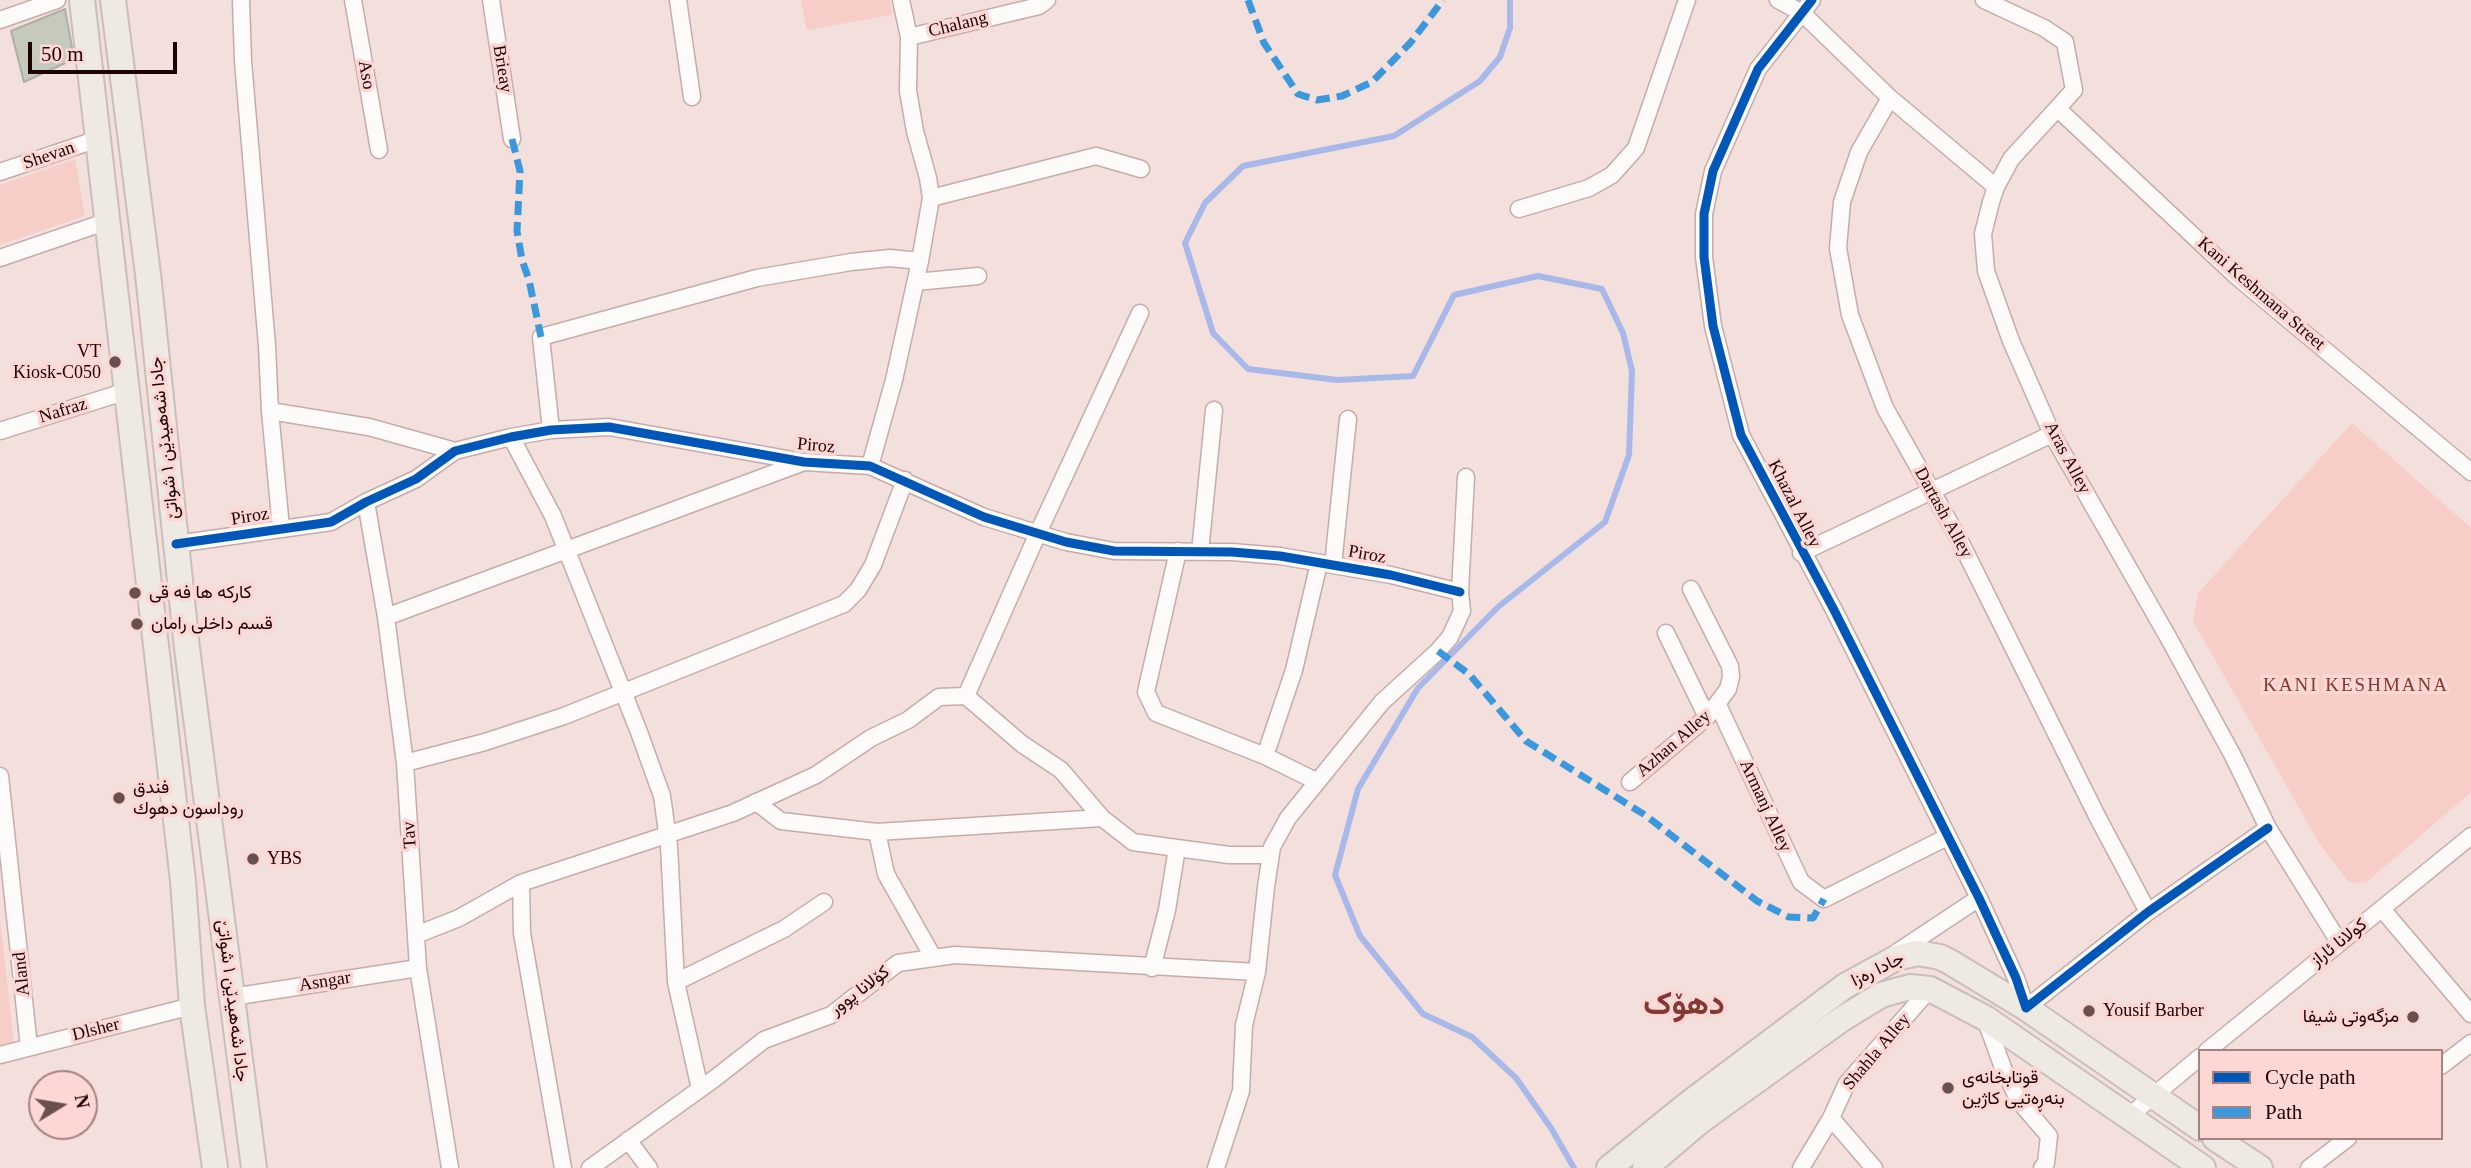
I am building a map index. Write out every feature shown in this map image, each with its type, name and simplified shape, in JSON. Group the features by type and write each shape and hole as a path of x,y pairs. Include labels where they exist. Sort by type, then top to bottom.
{"main road":[{"name":"جادا شەهیدێن ١ شواتێ","path":"82,0 183,881 192,1006 212,1167"},
{"name":"جادا شەهیدێن ١ شواتێ","path":"113,0 148,274 187,648 254,1168"},
{"path":"183,881 216,875"},
{"name":"جادا ره‌زا","path":"1645,1168 1694,1113 1818,1005 1866,973 1906,955 1929,954 1950,962 2026,1008 2198,1127"},
{"name":"جادا ره‌زا","path":"1609,1168 1861,1006 1900,988 1930,989 1985,1018 2191,1165"},
{"path":"2218,1140 2260,1168"}],"street":[{"path":"0,20 57,0"},
{"path":"240,0 281,528"},
{"name":"Aso","path":"353,0 379,150"},
{"name":"Brieay","path":"491,0 512,139"},
{"path":"678,0 692,97"},
{"path":"870,466 894,380 916,282 930,198 908,91 909,37 901,0"},
{"name":"Chalang","path":"909,37 1039,6 1047,0"},
{"path":"1519,209 1589,188 1612,175 1636,148 1686,0"},
{"path":"1778,0 1807,7 1890,98 1996,187"},
{"name":"Aras Alley","path":"1984,0 2044,27 2065,42 2074,90 2011,159 1996,187 1983,234 1986,271 2011,341 2052,434 2168,637 2233,756 2268,828 2339,942"},
{"name":"Khazal Alley","path":"1807,7 1758,69 1713,171 1704,214 1704,257 1713,326 1741,435 1979,898 2016,978 2026,1008"},
{"name":"Dartash Alley","path":"1890,98 1859,152 1842,202 1838,248 1850,315 1885,408 1961,543 2098,818 2148,912"},
{"name":"Kani Keshmana Street","path":"2058,109 2235,275 2471,472"},
{"name":"Shevan","path":"0,172 99,139"},
{"path":"930,198 1096,156 1141,169"},
{"path":"0,257 108,221"},
{"path":"551,430 541,337 757,278 851,262 890,258 920,261"},
{"path":"916,282 978,276"},
{"path":"966,696 1140,313"},
{"name":"Nafraz","path":"0,431 127,391"},
{"path":"1200,552 1214,410"},
{"path":"270,411 369,427 455,451"},
{"path":"1265,756 1326,564 1348,419"},
{"name":"Piroz","path":"176,544 331,522 416,479 455,451 551,430 609,427 804,463 870,466 984,517 1066,542 1114,551 1280,556 1391,575 1460,592"},
{"path":"1801,553 2052,434"},
{"path":"511,437 553,516 662,796 668,834 676,982 701,1089"},
{"path":"386,617 804,463"},
{"path":"1216,1168 1241,1091 1244,1025 1257,972 1272,847 1288,818 1316,781 1382,702 1450,638 1462,611 1460,592 1466,477"},
{"path":"405,762 485,742 624,693 844,604 858,590 873,565 905,480"},
{"name":"Tav","path":"366,502 386,617 405,762 418,968 450,1168"},
{"path":"1178,551 1146,692 1156,713 1265,756 1316,781"},
{"name":"Azhan Alley","path":"1630,782 1712,711 1728,689 1730,666 1691,589"},
{"name":"Armanj Alley","path":"1666,633 1712,711 1801,881 1824,899 1947,837"},
{"path":"416,935 459,918 521,883 733,813 816,775 872,738 908,720 939,698 966,696 1022,744 1061,770 1102,818 1133,842 1229,855 1271,855"},
{"name":"Aland","path":"0,776 4,851 30,1047"},
{"path":"756,802 781,821 877,832 1102,818"},
{"path":"2026,1008 2148,912 2268,828"},
{"path":"877,832 886,874 933,957"},
{"name":"کولانا ئاراز","path":"2209,1049 2471,836"},
{"path":"1152,968 1167,910 1177,848"},
{"path":"521,883 522,933 563,1168"},
{"path":"1866,973 1979,898"},
{"path":"676,982 784,929 824,902"},
{"path":"2382,909 2471,1014"},
{"name":"کۆلانا پوور","path":"590,1168 701,1089 764,1040 831,1015 898,963 955,955 1257,972"},
{"name":"Asngar","path":"232,997 418,968"},
{"name":"Shahla Alley","path":"1801,1168 1847,1083 1930,989"},
{"name":"Dlsher","path":"0,1055 192,1006"},
{"path":"1985,1018 2003,1068 2019,1101 2049,1136 2046,1163 2042,1168"},
{"path":"2443,1064 2471,1043"},
{"path":"2127,1118 2198,1059"},
{"path":"1830,1118 1874,1168"},
{"path":"628,1140 649,1168"},
{"path":"2309,1168 2345,1140"}],"shaded area":[{"path":"801,0 890,0 892,15 807,30"},
{"path":"75,159 85,216 0,245 0,185"},
{"path":"2352,423 2471,528 2471,792 2367,882 2354,883 2347,880 2319,843 2193,621 2198,593"},
{"path":"0,918 14,1044 0,1048"}],"building":[{"path":"65,9 74,59 24,82 11,31"}],"waterway":[{"path":"1510,0 1510,28 1500,57 1480,81 1394,136 1243,166 1205,203 1185,243 1213,333 1248,369 1337,380 1413,376 1454,295 1538,276 1602,289 1623,333 1632,371 1629,455 1605,522 1498,607 1418,688 1358,789 1335,875 1360,936 1423,1014 1472,1037 1516,1078 1551,1128 1574,1168"}],"marked path":[{"path":"1248,0 1264,43 1298,94 1317,100 1342,96 1372,82 1411,42 1443,0"},
{"path":"512,139 520,171 517,231 541,337"},
{"path":"1438,651 1469,674 1526,741 1645,815 1757,901 1789,917 1813,918 1824,899"}],"cycle path":[{"path":"1812,0 1758,69 1713,171 1704,214 1704,257 1713,326 1741,435 1834,610 1979,898 2016,978 2026,1008 2148,912 2268,828"},
{"path":"176,544 331,522 416,479 455,451 551,430 609,427 804,462 870,466 984,517 1066,542 1114,551 1232,552 1280,556 1391,575 1460,592"}],"place":[{"name":"VT Kiosk-C050","path":"115,362"},
{"name":"كاركه ها فه قى","path":"135,593"},
{"name":"قسم داخلی رامان","path":"137,624"},
{"name":"فندق روداسون دهوك","path":"119,798"},
{"name":"YBS","path":"253,859"},
{"name":"Yousif Barber","path":"2089,1011"},
{"name":"مزگەوتی شیفا","path":"2413,1017"},
{"name":"قوتابخانەی بنەڕەتیی کاژین","path":"1948,1088"}],"district":[{"name":"KANI KESHMANA","path":"2356,686"},
{"name":"دھۆک","path":"1684,1006"}]}
